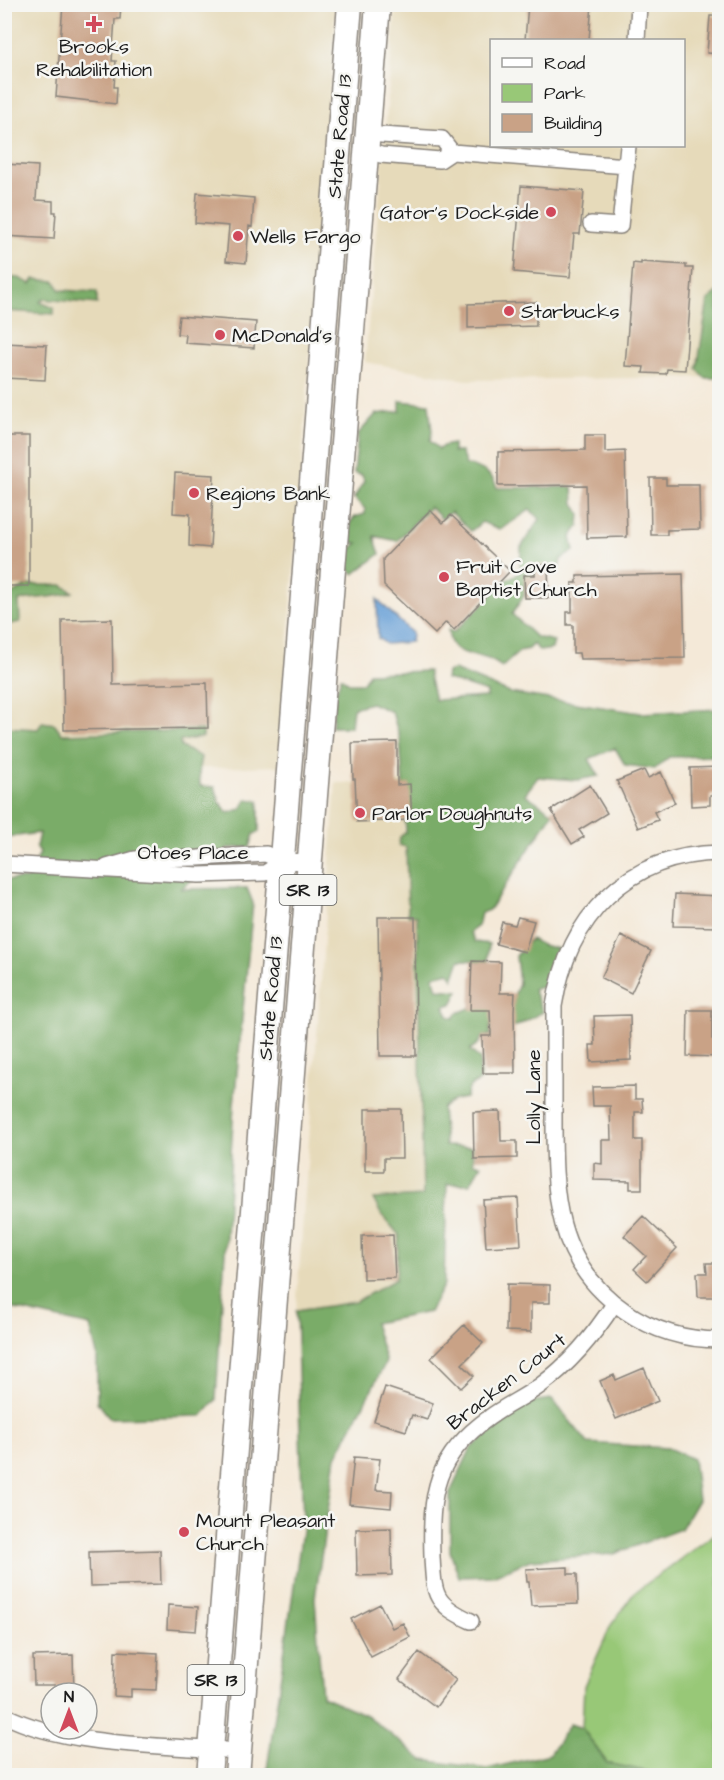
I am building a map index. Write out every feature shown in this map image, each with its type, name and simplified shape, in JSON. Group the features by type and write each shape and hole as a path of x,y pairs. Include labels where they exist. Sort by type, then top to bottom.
{"main road":[{"name":"State Road 13","path":"209,1776 350,4"},
{"name":"State Road 13","path":"237,1776 378,4"},
{"path":"339,130 354,144 366,142"},
{"path":"261,1113 269,1194 268,1205 275,1224 281,1226"},
{"path":"251,1235 265,1248 263,1278 273,1330"}],"street":[{"path":"637,39 639,4"},
{"path":"366,142 381,155 440,160 452,152 627,166"},
{"path":"591,224 620,226 628,147"},
{"name":"Lolly Lane","path":"720,853 686,856 666,861 620,886 604,900 588,918 565,959 554,1006 555,1190 560,1219 570,1246 585,1272 614,1304 637,1320 662,1331 689,1338 720,1340"},
{"name":"Otoes Place","path":"4,864 101,868 131,873 188,874 265,873 282,862 310,861"},
{"name":"Bracken Court","path":"471,1621 447,1608 438,1598 433,1585 431,1510 436,1486 445,1465 457,1444 468,1434 562,1369 599,1328 614,1304"},
{"path":"4,1715 18,1722 73,1737 239,1751"}],"shaded area":[{"path":"5,5 336,5 279,766 22,773 5,765"},
{"path":"396,5 719,5 719,377 467,380 365,362"},
{"path":"402,782 408,915 417,915 423,1196 381,1214 399,1235 396,1279 355,1302 296,1311 336,783"}],"green space":[{"path":"5,277 19,278 31,284 34,279 55,281 60,290 97,292 97,304 43,299 40,302 54,308 54,314 5,311"},
{"path":"719,291 719,378 705,378 697,369 708,300"},
{"path":"400,401 429,404 432,432 430,441 439,449 453,444 453,452 461,452 466,465 485,472 492,478 497,488 573,487 574,503 580,514 579,526 571,537 574,551 561,559 559,568 544,568 538,579 524,582 524,596 512,614 536,637 554,641 552,649 540,651 533,644 528,649 520,651 502,667 489,659 460,651 455,648 449,638 448,630 454,632 508,579 520,572 521,547 540,519 530,510 500,530 482,522 471,531 451,512 442,519 430,507 397,541 374,536 380,554 354,574 346,567 344,554 358,543 350,542 347,526 355,517 365,514 365,509 354,498 364,481 362,475 354,473 358,434 376,414 400,411"},
{"path":"28,585 62,585 73,592 60,596 19,601 20,622 6,625 5,639 5,594 11,595"},
{"path":"454,670 510,693 641,713 719,709 719,756 669,757 655,769 625,765 615,748 589,759 599,776 577,780 538,777 525,794 553,813 489,910 481,913 478,926 470,932 475,942 489,944 488,961 460,960 453,979 449,972 433,976 437,989 459,991 452,1004 444,1006 448,1016 454,1018 457,1013 478,1005 513,998 519,984 516,956 531,939 542,945 563,950 549,986 533,989 543,1012 517,1026 490,1026 490,1035 482,1037 479,1043 470,1050 480,1059 480,1081 470,1086 466,1098 454,1100 442,1108 445,1146 472,1147 473,1163 481,1165 470,1184 447,1184 444,1284 429,1312 374,1323 386,1362 336,1457 315,1598 322,1696 366,1715 423,1760 487,1769 550,1754 570,1724 582,1728 607,1763 661,1775 266,1776 303,1524 296,1311 355,1302 396,1279 399,1235 381,1214 373,1199 423,1196 417,916 408,915 406,847 399,845 400,837 406,832 400,739 392,712 371,703 353,708 351,727 332,727 335,696 341,677 349,683 363,683 369,673 428,671 435,700 487,697 487,692 446,679 447,672"},
{"path":"42,722 55,724 62,734 203,730 203,737 180,741 181,747 201,757 200,786 215,787 219,801 228,813 241,809 247,799 259,801 259,832 254,834 250,847 228,848 181,889 247,888 253,903 234,1105 216,1400 202,1416 110,1418 97,1402 97,1355 90,1326 15,1309 5,1309 5,880 27,879 40,853 36,847 39,833 10,837 5,844 5,727 38,729"},
{"path":"552,1399 588,1443 668,1448 693,1459 698,1500 681,1529 614,1554 530,1560 493,1576 459,1577 450,1551 450,1493 471,1448 529,1402"},
{"path":"719,1531 719,1773 677,1775 607,1763 582,1728 584,1686 611,1625 634,1593"}],"water":[{"path":"377,599 412,633 411,642 386,644 378,638"}],"building":[{"path":"63,4 121,4 120,19 115,19 112,61 116,61 114,87 117,87 116,104 56,97"},
{"path":"528,4 592,4 589,39 525,39"},
{"path":"710,16 720,16 720,54 707,53"},
{"path":"4,164 38,166 36,200 53,201 53,212 56,212 54,239 4,236"},
{"name":"Gator's Dockside","path":"521,186 584,191 580,234 574,234 570,277 514,272"},
{"name":"Wells Fargo","path":"197,193 254,198 246,263 226,261 229,226 195,223"},
{"path":"641,262 686,265 686,268 693,268 685,370 667,369 666,374 643,373 644,367 625,366 633,263 641,264"},
{"name":"Starbucks","path":"536,302 536,326 468,328 468,304"},
{"path":"179,316 256,322 254,348 185,343 186,335 177,334"},
{"path":"4,343 47,345 45,380 4,378"},
{"path":"585,435 605,435 605,452 625,451 627,537 587,538 586,485 498,486 498,452 585,450"},
{"path":"6,436 29,436 29,586 4,586"},
{"path":"175,473 214,475 210,548 189,546 190,514 173,513"},
{"path":"650,478 666,478 666,485 699,485 700,529 667,530 667,535 651,535"},
{"name":"Fruit Cove Baptist Church","path":"430,510 443,523 451,515 510,571 454,630 446,622 435,634 384,586 383,559"},
{"path":"535,565 548,565 549,598 525,598 524,575 535,575"},
{"path":"683,574 685,658 580,659 579,653 573,653 573,625 567,625 567,612 572,612 572,583 577,583 577,576"},
{"path":"112,619 113,685 207,683 208,728 64,730 62,620"},
{"path":"397,742 397,785 410,784 412,820 357,822 352,743"},
{"path":"720,767 720,795 710,795 710,805 691,806 690,768"},
{"path":"644,770 648,778 661,772 675,803 654,812 658,820 638,828 617,781"},
{"path":"590,785 607,813 579,830 584,837 572,844 551,810"},
{"path":"675,894 720,896 719,927 673,926"},
{"path":"378,917 415,917 416,1056 380,1056"},
{"path":"518,917 534,921 525,952 496,944 502,922 515,925"},
{"path":"621,936 651,951 631,993 601,978"},
{"path":"472,961 501,962 500,993 515,993 515,1073 483,1073 482,1036 491,1036 490,1010 470,1010"},
{"path":"688,1010 712,1010 712,1039 720,1039 720,1057 687,1056"},
{"path":"630,1015 631,1060 591,1062 590,1045 595,1045 594,1016"},
{"path":"635,1086 635,1099 642,1099 643,1112 635,1112 635,1140 642,1140 642,1189 630,1189 630,1181 594,1180 594,1163 602,1164 602,1140 611,1140 610,1106 593,1106 592,1087"},
{"path":"365,1109 401,1109 402,1158 384,1158 384,1171 365,1171"},
{"path":"500,1111 501,1141 517,1141 517,1158 474,1159 473,1112"},
{"path":"518,1198 521,1245 486,1247 483,1200"},
{"path":"643,1216 677,1248 647,1281 634,1269 646,1256 624,1236"},
{"path":"393,1235 395,1278 363,1279 362,1236"},
{"path":"706,1263 720,1263 720,1297 698,1297 697,1273 707,1273"},
{"path":"507,1284 550,1285 550,1303 531,1303 531,1332 506,1331"},
{"path":"464,1325 483,1343 462,1364 474,1376 461,1388 431,1358"},
{"path":"644,1368 658,1401 616,1419 600,1381 614,1375 616,1380"},
{"path":"385,1387 433,1403 427,1420 412,1415 406,1431 374,1421"},
{"path":"354,1457 380,1459 376,1490 392,1491 391,1508 349,1504"},
{"path":"391,1528 392,1575 357,1576 356,1529"},
{"path":"160,1550 161,1584 90,1586 89,1552"},
{"path":"568,1567 568,1574 577,1574 578,1604 531,1606 526,1569"},
{"path":"380,1604 392,1628 403,1623 410,1637 371,1657 351,1619"},
{"path":"168,1605 198,1607 196,1631 167,1629"},
{"path":"115,1651 158,1653 156,1690 131,1689 131,1697 114,1696"},
{"path":"419,1652 456,1680 436,1707 399,1679"},
{"path":"73,1655 74,1681 39,1681 39,1685 34,1685 33,1656"}],"place":[{"name":"Brooks Rehabilitation","path":"94,24"},
{"name":"Gator's Dockside","path":"551,212"},
{"name":"Wells Fargo","path":"238,236"},
{"name":"Starbucks","path":"509,311"},
{"name":"McDonald's","path":"220,335"},
{"name":"Regions Bank","path":"194,493"},
{"name":"Fruit Cove Baptist Church","path":"444,577"},
{"name":"Parlor Doughnuts","path":"360,813"},
{"name":"Mount Pleasant Church","path":"184,1532"}]}
